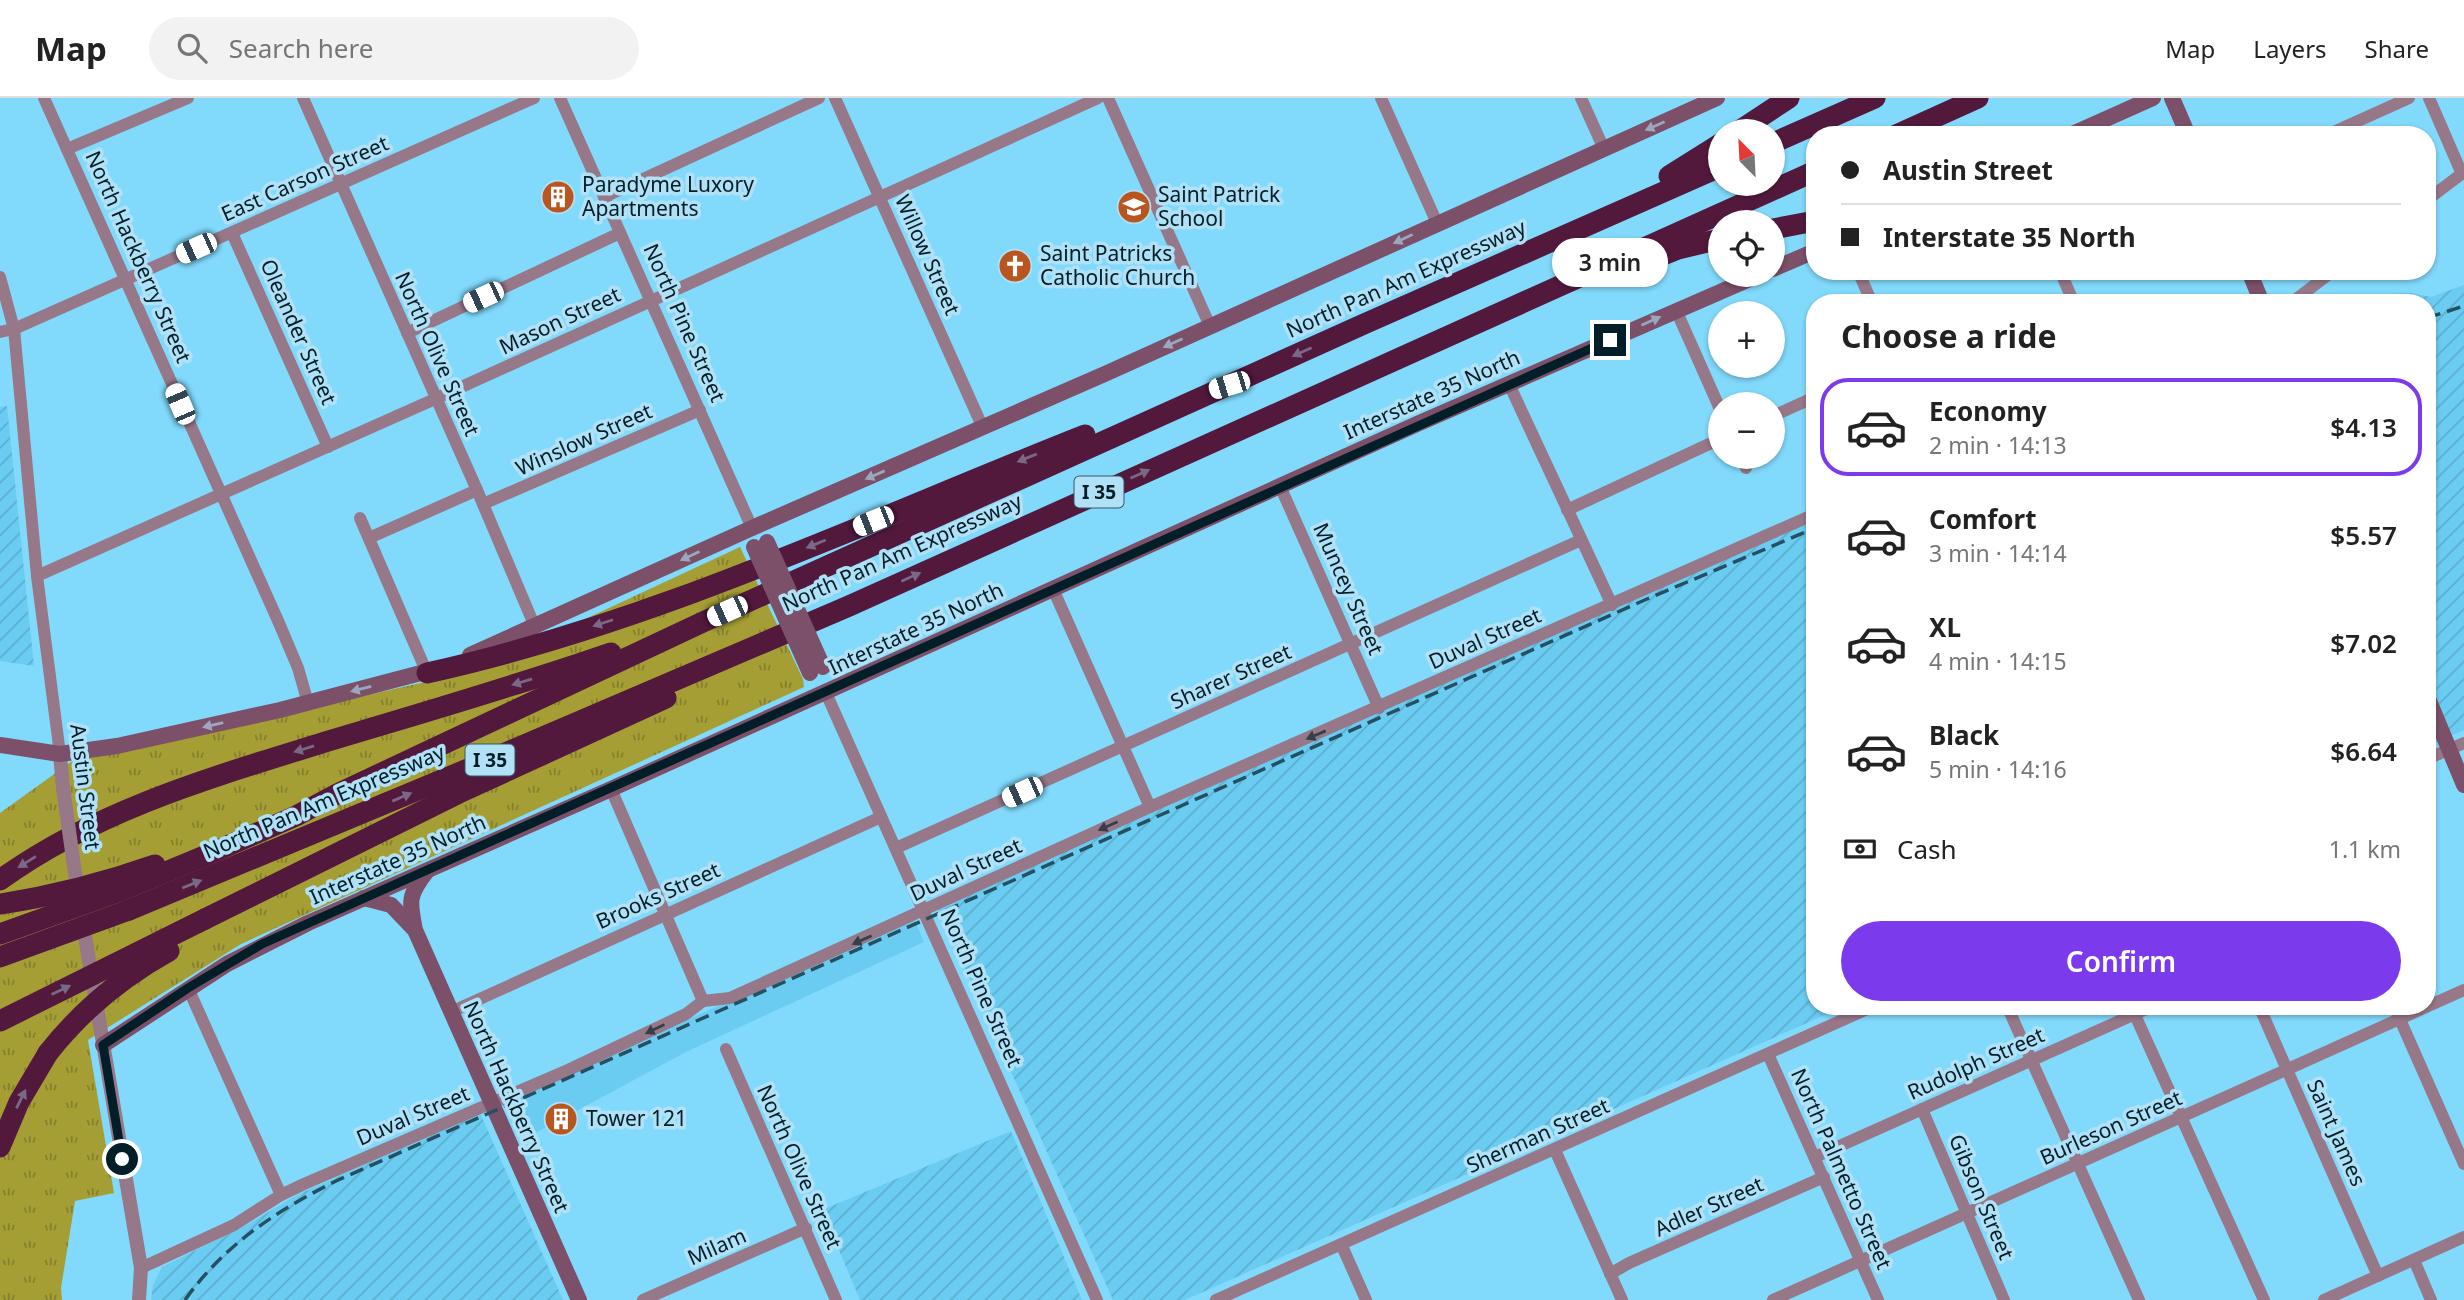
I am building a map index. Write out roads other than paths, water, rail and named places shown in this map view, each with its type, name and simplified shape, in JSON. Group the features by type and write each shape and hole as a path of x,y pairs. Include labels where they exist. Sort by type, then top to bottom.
{"highway":[{"path":"1757,119 1788,98"},
{"path":"1813,126 1875,98"},
{"path":"1916,126 1978,98"},
{"path":"1785,139 1806,129"},
{"path":"1364,324 1657,182 1708,151"},
{"name":"North Pan Am Expressway","path":"0,957 125,900 233,844 703,622 1708,172"},
{"name":"North Pan Am Expressway","path":"0,934 125,900 456,774 849,606 1806,175"},
{"path":"1785,227 1806,223"},
{"path":"1350,380 1531,313 1659,256 1708,242"},
{"path":"427,673 525,648 704,588 1150,410 1229,385"},
{"path":"0,1021 208,924 458,793 682,691 849,606"},
{"path":"0,880 51,846 187,784 566,668 703,622"},
{"path":"0,904 110,881 155,865 305,801 337,794"},
{"path":"0,1147 19,1102 48,1053 80,1017 109,991 208,924"}],"main road":[{"path":"0,745 60,754 130,743 427,673 983,428 1717,98"},
{"path":"2090,126 2152,98"},
{"path":"2172,98 2184,126"},
{"path":"1785,264 1806,255"},
{"name":"Interstate 35 North","path":"103,1045 188,988 262,944 1280,486 1731,287"},
{"name":"North Pine Street","path":"752,528 827,692"},
{"path":"2436,718 2464,785"},
{"name":"North Hackberry Street","path":"429,869 413,888 410,898 415,930 579,1300"},
{"name":"North Hackberry Street","path":"364,898 391,905 415,930"}],"street":[{"name":"North Hackberry Street","path":"44,98 290,649 308,703"},
{"path":"67,149 188,98"},
{"name":"North Olive Street","path":"303,98 535,627"},
{"name":"East Carson Street","path":"0,332 14,329 126,280 534,98"},
{"name":"North Pine Street","path":"560,98 752,528"},
{"path":"604,197 819,98"},
{"name":"Willow Street","path":"835,98 983,428"},
{"name":"Mason Street","path":"37,576 435,399 1098,98"},
{"path":"1108,98 1210,326"},
{"path":"1381,98 1437,223"},
{"path":"1581,98 1604,149"},
{"path":"2347,126 2409,98"},
{"path":"2428,98 2463,173 2436,193"},
{"name":"Oleander Street","path":"232,233 328,447"},
{"path":"407,333 620,233"},
{"name":"Austin Street","path":"0,277 14,329 37,576 63,788 141,1268 139,1300"},
{"path":"2303,294 2321,280"},
{"path":"1676,310 1712,392"},
{"path":"1509,384 1612,605"},
{"path":"1785,411 1806,401"},
{"name":"Winslow Street","path":"483,504 699,410"},
{"path":"1567,510 1708,445"},
{"name":"Muncey Street","path":"1280,486 1379,708"},
{"path":"369,538 477,490"},
{"path":"360,518 427,673"},
{"name":"Duval Street","path":"141,1268 234,1225 281,1195 636,1039 685,1014 703,1001 730,998 1150,807 1806,518"},
{"name":"Sharer Street","path":"896,849 1581,540"},
{"path":"1054,589 1150,807"},
{"name":"North Pine Street","path":"827,692 1097,1300"},
{"path":"2436,755 2464,743"},
{"path":"611,789 703,1001"},
{"name":"Brooks Street","path":"451,1012 881,817"},
{"path":"188,988 281,1195"},
{"name":"Burleson Street","path":"2436,1002 2464,990"},
{"name":"Sherman Street","path":"1216,1300 1854,1015"},
{"path":"2011,1015 2138,1300"},
{"name":"Rudolph Street","path":"1815,1157 2133,1015"},
{"path":"2135,1015 2264,1300"},
{"name":"Saint James","path":"2263,1015 2378,1276"},
{"path":"2397,1015 2464,1164"},
{"name":"Burleson Street","path":"1773,1300 2408,1015"},
{"name":"North Olive Street","path":"726,1049 836,1300"},
{"name":"North Palmetto Street","path":"1768,1054 1878,1300"},
{"name":"Gibson Street","path":"1922,1109 2004,1300"},
{"path":"1555,1150 1622,1300"},
{"name":"Adler Street","path":"1611,1274 1629,1263 1824,1177"},
{"name":"Milam","path":"643,1300 806,1228"},
{"path":"2324,1300 2464,1237"},
{"path":"1342,1246 1366,1300"},
{"path":"2414,1260 2431,1300"}],"railway":[{"path":"2436,315 2464,306"},
{"path":"185,1300 217,1262 253,1231 272,1217 336,1181 1647,599 1806,532"}],"place":[{"name":"Paradyme Luxory Apartments","path":"558,197"},
{"name":"Saint Patrick School","path":"1134,207"},
{"name":"Saint Patricks Catholic Church","path":"1015,266"},
{"name":"Tower 121","path":"561,1119"}]}
